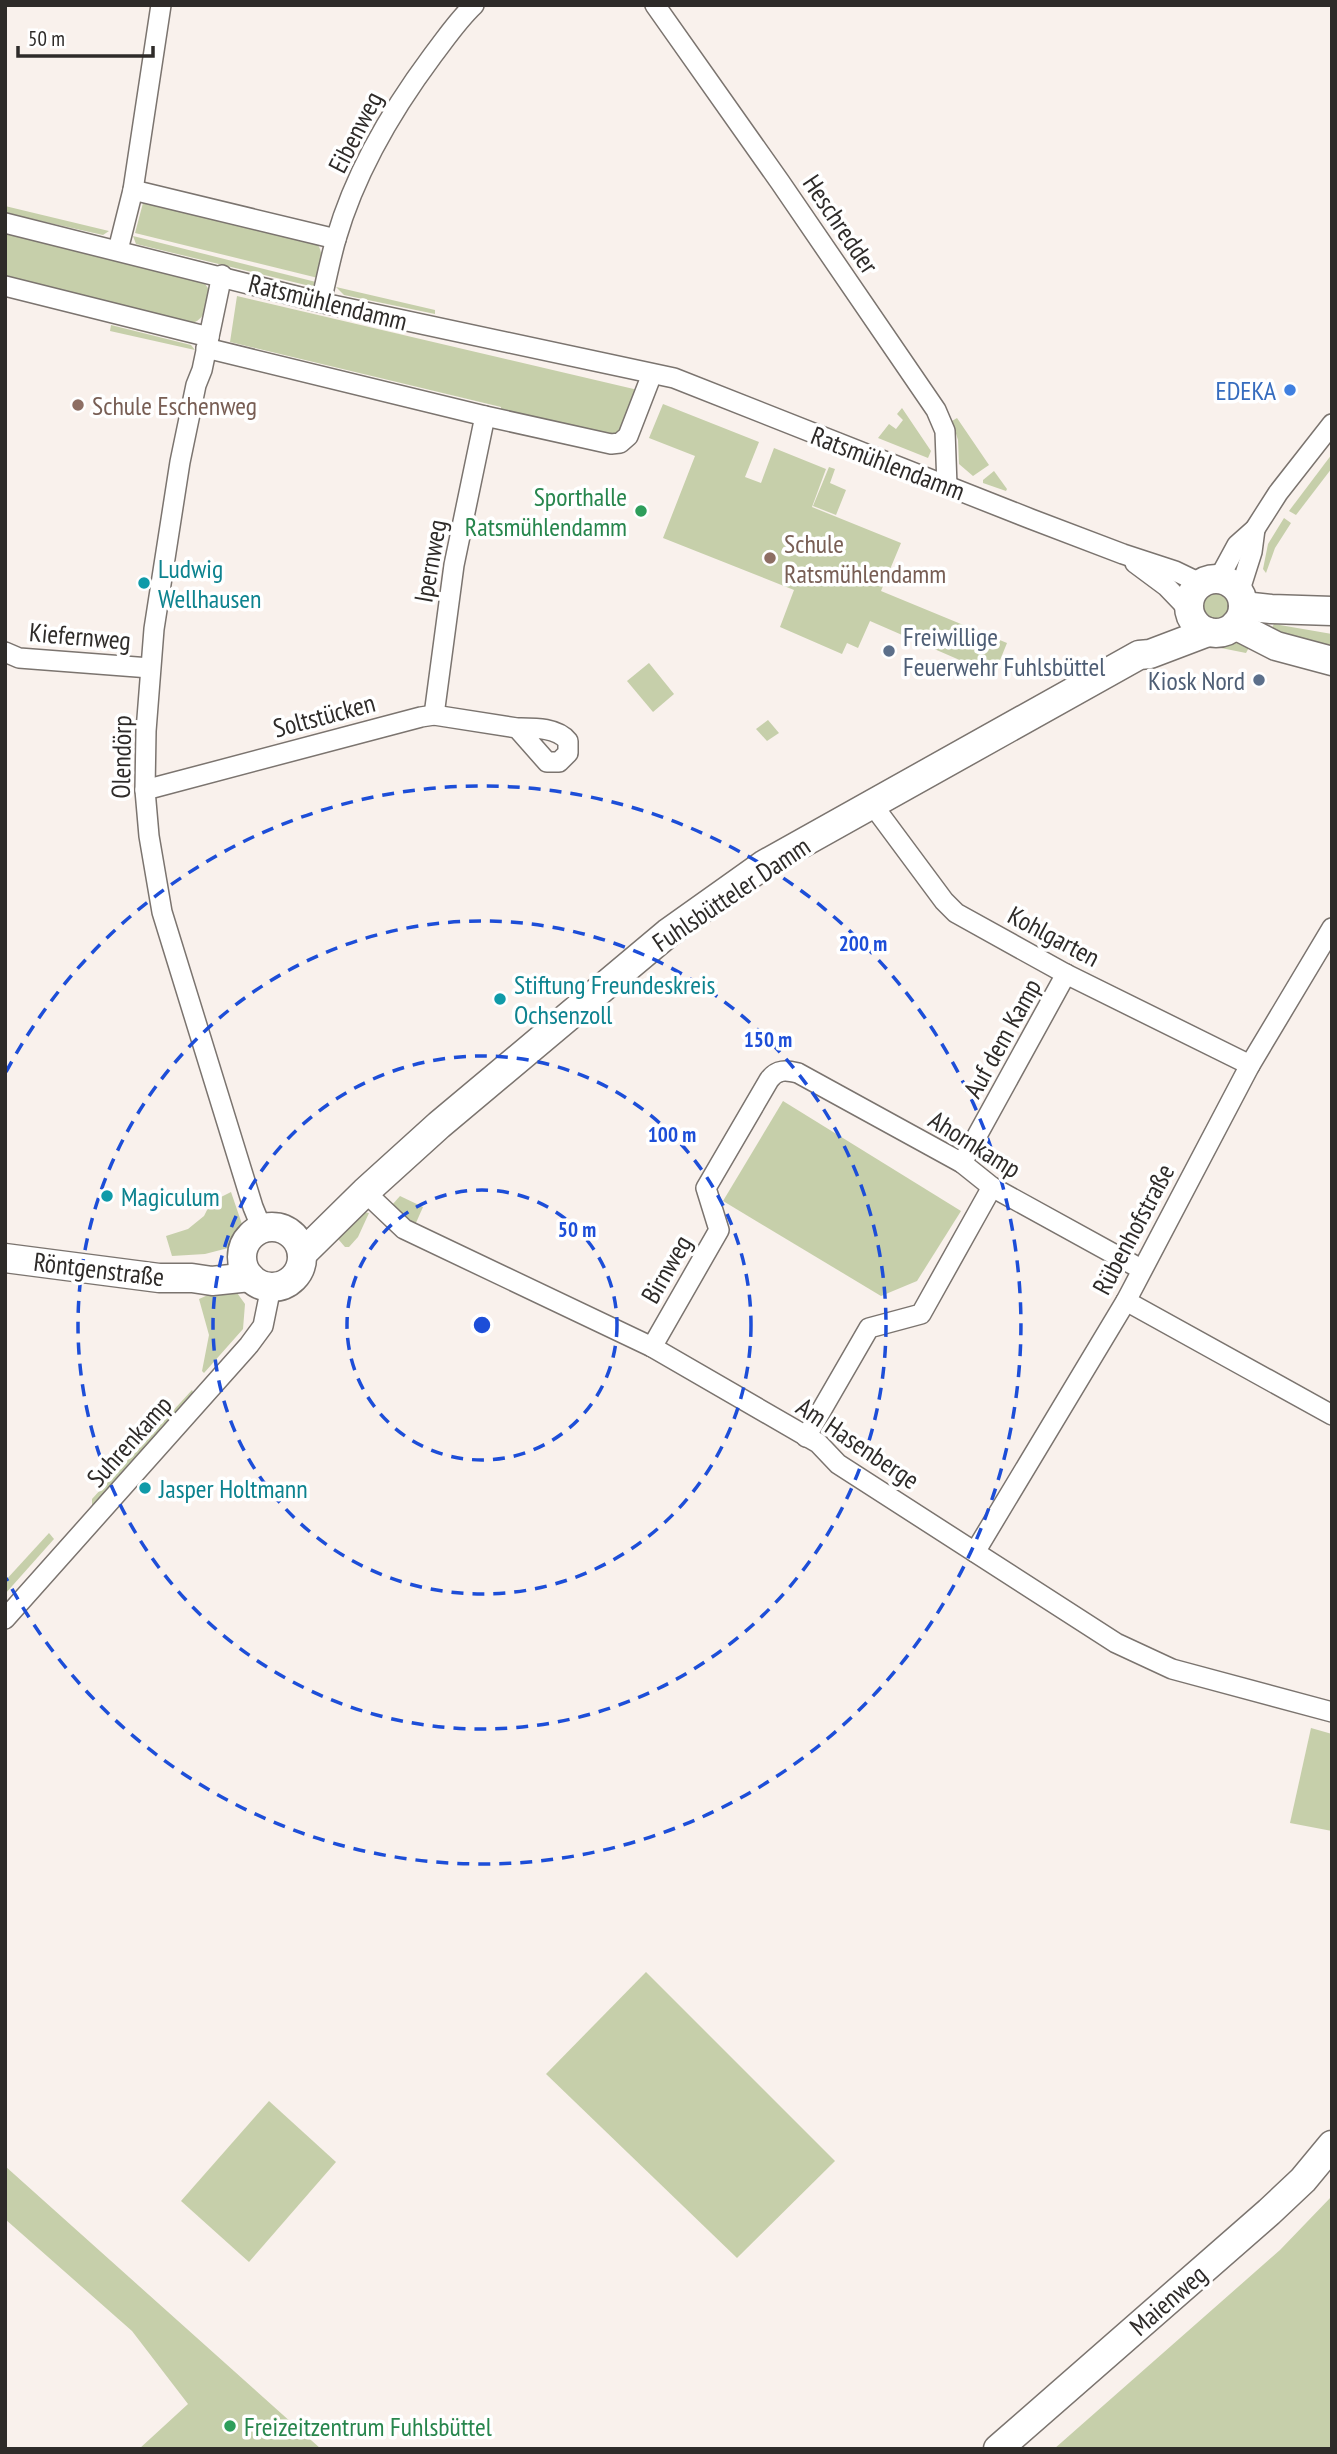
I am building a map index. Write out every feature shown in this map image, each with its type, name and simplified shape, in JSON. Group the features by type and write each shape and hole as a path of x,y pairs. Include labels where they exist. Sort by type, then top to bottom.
{"street":[{"path":"118,250 133,190 161,5"},
{"name":"Eibenweg","path":"321,302 335,239 346,209 387,122 408,88 474,5"},
{"name":"Heschredder","path":"655,5 936,410 945,432 947,486"},
{"path":"133,190 335,239"},
{"name":"Ratsmühlendamm","path":"5,223 222,275 321,302 695,385 1123,554 1175,570 1216,606 1276,646 1332,662"},
{"name":"Olendörp","path":"222,275 202,370 195,385 160,589 150,668 145,790 149,836 162,912 253,1207 275,1239"},
{"path":"5,286 485,416 611,444 620,443 628,436 652,374"},
{"name":"Ipernweg","path":"434,715 454,565 485,416"},
{"path":"1216,606 1252,552 1255,529 1278,493 1332,424"},
{"name":"Ratsmühlendamm","path":"1123,554 1166,586 1216,606 1332,611"},
{"name":"Fuhlsbütteler Damm","path":"275,1239 365,1192 439,1125 666,935 765,864 1139,655 1150,654 1216,606"},
{"name":"Kiefernweg","path":"5,652 19,658 150,668"},
{"name":"Soltstücken","path":"145,790 434,715 517,728"},
{"name":"Kohlgarten","path":"872,804 944,901 957,912 1066,974 1250,1065"},
{"name":"Rübenhofstraße","path":"975,1552 1126,1301 1250,1065 1332,928"},
{"name":"Auf dem Kamp","path":"962,1163 1066,974"},
{"name":"Ahornkamp","path":"779,1071 798,1073 962,1163 992,1188 1141,1269"},
{"name":"Birnweg","path":"652,1347 719,1230 706,1188 769,1080 779,1071"},
{"path":"806,1437 869,1328 921,1314 992,1188"},
{"name":"Am Hasenberge","path":"365,1192 404,1229 652,1347 818,1443 838,1464 1116,1643 1172,1669 1332,1712"},
{"path":"275,1239 301,1265 288,1283 261,1282 243,1260 275,1239"},
{"name":"Röntgenstraße","path":"192,1278 209,1267 275,1239"},
{"name":"Röntgenstraße","path":"5,1258 159,1278 261,1282"},
{"name":"Suhrenkamp","path":"5,1619 249,1345 263,1326 261,1282"},
{"path":"1126,1301 1332,1415"},
{"name":"Maienweg","path":"998,2449 1269,2212 1311,2171 1332,2145"}],"green space":[{"path":"150,201 316,242 321,255 318,278 135,233 143,203"},
{"path":"5,206 109,231 103,235 5,213"},
{"path":"5,232 203,281 210,291 205,311 200,319 190,324 5,279"},
{"path":"133,236 316,282 314,287 136,244"},
{"path":"336,287 435,310 435,314 344,295"},
{"path":"237,296 638,390 622,433 612,438 501,411 501,407 230,342"},
{"path":"111,325 191,345 195,350 110,331"},
{"path":"663,404 759,442 745,477 761,483 774,448 826,469 812,507 901,543 881,591 1007,643 994,675 870,621 858,648 847,643 842,654 780,627 794,590 663,538 695,456 649,438"},
{"path":"902,408 931,451 928,458 878,438 889,424 896,429 903,420 897,414"},
{"path":"957,418 989,465 973,476 959,464 958,440 952,421"},
{"path":"1332,454 1332,468 1296,515 1289,511"},
{"path":"829,467 835,469 830,483 846,490 836,515 813,506"},
{"path":"994,471 1007,489 1006,491 983,483"},
{"path":"1284,518 1291,523 1275,548 1266,573 1263,569 1268,544"},
{"path":"1216,593 1226,597 1230,607 1226,617 1216,621 1206,617 1202,607 1206,597"},
{"path":"1274,624 1332,634 1332,647 1270,631"},
{"path":"1252,642 1246,653 1221,648 1221,644"},
{"path":"649,663 674,694 653,712 627,681"},
{"path":"768,720 779,733 767,741 756,729"},
{"path":"783,1101 961,1211 917,1281 881,1296 723,1201"},
{"path":"231,1192 243,1227 232,1247 205,1254 172,1256 166,1236 188,1229 204,1216 211,1202"},
{"path":"400,1196 423,1207 415,1225 401,1218 392,1205"},
{"path":"363,1212 369,1213 358,1237 349,1247 345,1247 332,1232"},
{"path":"235,1290 245,1304 243,1329 204,1373 202,1371 209,1335 199,1299 217,1291"},
{"path":"192,1390 194,1394 92,1508 92,1499"},
{"path":"49,1533 54,1539 5,1594 5,1581"},
{"path":"1311,1728 1332,1734 1332,1831 1290,1823"},
{"path":"646,1972 835,2161 737,2258 546,2074"},
{"path":"269,2101 336,2162 249,2262 181,2201"},
{"path":"5,2166 321,2449 139,2449 188,2404 132,2331 5,2219"},
{"path":"1332,2196 1332,2449 1054,2449 1280,2250"}],"place":[{"name":"EDEKA","path":"1290,390"},
{"name":"Schule Eschenweg","path":"78,405"},
{"name":"Sporthalle Ratsmühlendamm","path":"641,511"},
{"name":"Schule Ratsmühlendamm","path":"770,558"},
{"name":"Ludwig Wellhausen","path":"144,583"},
{"name":"Freiwillige Feuerwehr Fuhlsbüttel","path":"889,651"},
{"name":"Kiosk Nord","path":"1259,680"},
{"name":"Stiftung Freundeskreis Ochsenzoll","path":"500,999"},
{"name":"Magiculum","path":"107,1196"},
{"name":"Jasper Holtmann","path":"145,1488"},
{"name":"Freizeitzentrum Fuhlsbüttel","path":"230,2426"}]}
